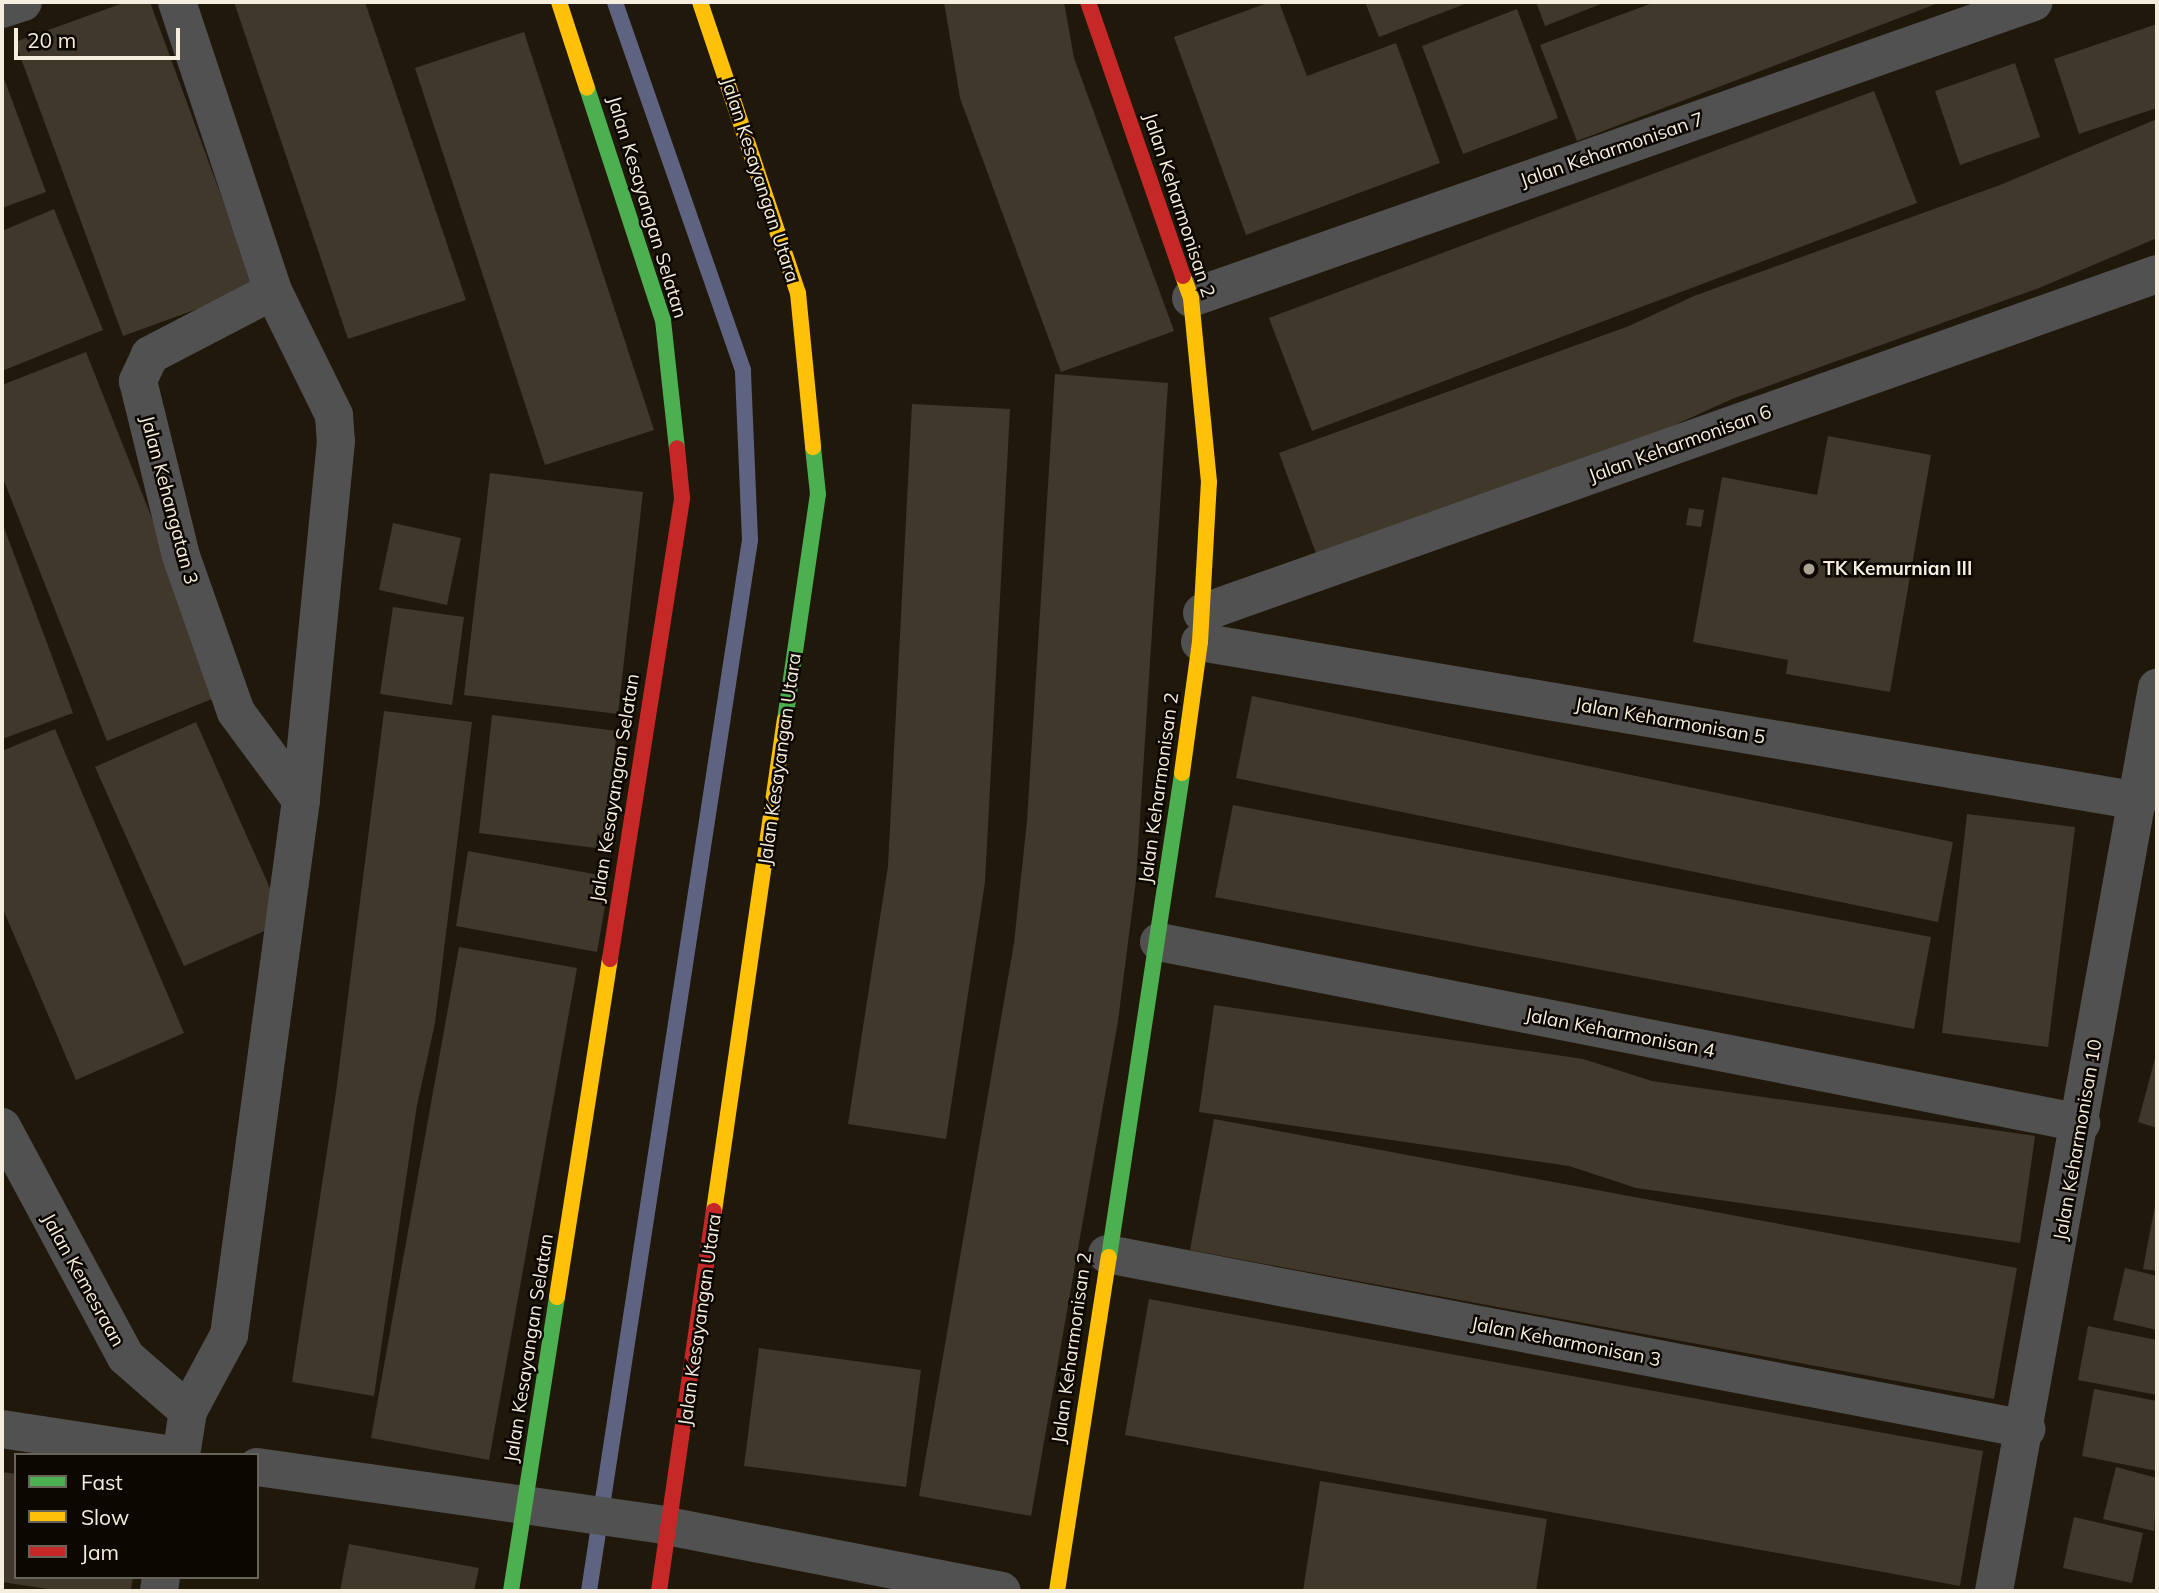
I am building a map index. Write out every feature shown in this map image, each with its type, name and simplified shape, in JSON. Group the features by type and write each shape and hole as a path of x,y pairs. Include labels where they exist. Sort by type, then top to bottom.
{"street":[{"path":"2,9 23,2"},
{"path":"177,2 272,291 334,415 336,441 301,800 229,1335 188,1411 181,1453"},
{"name":"Jalan Kesayangan Selatan","path":"511,1591 528,1504 682,498 663,320 559,2"},
{"name":"Jalan Kesayangan Utara","path":"659,1591 666,1526 818,494 798,293 700,2"},
{"name":"Jalan Keharmonisan 2","path":"1057,1591 1107,1254 1159,942 1201,628 1209,482 1191,298 1089,2"},
{"name":"Jalan Keharmonisan 7","path":"1191,298 2034,2"},
{"name":"Jalan Keharmonisan 6","path":"1201,628 2157,274"},
{"name":"Jalan Kehangatan 3","path":"272,291 149,355 138,382 181,556 236,712 301,800"},
{"name":"Jalan Keharmonisan 5","path":"1201,628 2139,801"},
{"name":"Jalan Keharmonisan 10","path":"1994,1591 2026,1429 2157,688"},
{"name":"Jalan Keharmonisan 4","path":"1159,942 2081,1123"},
{"name":"Jalan Kemesraan","path":"2,1127 127,1357 188,1411"},
{"name":"Jalan Keharmonisan 3","path":"1107,1254 2026,1429"},
{"path":"2,1429 158,1453"},
{"path":"259,1467 666,1526 1002,1591"}],"building":[{"path":"126,2 150,2 255,288 123,336 15,42"},
{"path":"234,2 365,2 466,300 348,339"},
{"path":"944,2 1064,2 1074,58 1174,331 1061,372 960,98"},
{"path":"1270,2 1279,2 1307,76 1396,43 1440,163 1246,235 1174,37"},
{"path":"1365,2 1470,2 1379,37"},
{"path":"1536,2 1606,2 1545,26"},
{"path":"1655,2 1941,2 1577,141 1540,45"},
{"path":"1517,9 1558,118 1463,154 1422,46"},
{"path":"2157,24 2157,108 2079,134 2054,59"},
{"path":"524,32 654,430 545,465 415,68"},
{"path":"2015,63 2040,137 1960,165 1935,91"},
{"path":"2,73 46,192 2,208"},
{"path":"1874,91 1917,203 1312,431 1269,318"},
{"path":"2157,119 2157,238 2039,288 1732,399 1666,429 1317,556 1279,453 1629,326 1694,296 2000,185"},
{"path":"54,209 103,330 2,371 2,231"},
{"path":"86,352 222,695 107,741 2,476 2,385"},
{"path":"1055,374 1168,383 1136,880 1118,1021 1031,1516 919,1496 1014,943 1027,821"},
{"path":"912,404 1010,409 985,882 946,1139 848,1124 888,866"},
{"name":"TK Kemurnian III","path":"1828,436 1931,455 1890,692 1786,674 1788,660 1693,642 1722,477 1817,495"},
{"path":"490,473 643,492 618,714 464,695"},
{"path":"1689,508 1704,510 1701,527 1686,525"},
{"path":"2,522 73,713 2,739"},
{"path":"393,523 461,538 447,605 379,590"},
{"path":"393,607 464,617 452,705 380,694"},
{"path":"1252,696 1953,842 1938,922 1236,778"},
{"path":"384,711 472,722 435,1023 417,1105 374,1396 292,1382 336,1092"},
{"path":"492,715 617,731 603,849 479,833"},
{"path":"196,722 285,922 184,966 95,767"},
{"path":"55,729 184,1033 76,1080 2,907 2,751"},
{"path":"1233,805 1931,937 1914,1029 1215,897"},
{"path":"1967,814 2075,827 2048,1047 1942,1033"},
{"path":"468,851 610,877 597,952 456,926"},
{"path":"459,947 577,968 489,1460 371,1438"},
{"path":"1214,1005 1583,1059 1652,1081 2035,1136 2020,1243 1636,1188 1569,1166 1199,1112"},
{"path":"2157,1055 2157,1128 2138,1122"},
{"path":"1214,1119 2017,1268 1994,1399 1190,1250"},
{"path":"2157,1200 2157,1271 2143,1269"},
{"path":"2125,1268 2157,1276 2157,1330 2113,1320"},
{"path":"1149,1299 1983,1451 1960,1586 1125,1435"},
{"path":"2088,1326 2157,1340 2157,1395 2078,1380"},
{"path":"759,1348 921,1370 906,1487 744,1466"},
{"path":"2094,1389 2157,1401 2157,1471 2082,1456"},
{"path":"2116,1467 2157,1478 2154,1531 2103,1519"},
{"path":"2,1472 14,1474 14,1579 133,1579 131,1591 61,1591 2,1582"},
{"path":"1320,1481 1547,1519 1536,1591 1303,1591"},
{"path":"2074,1517 2143,1533 2132,1583 2063,1568"},
{"path":"349,1544 479,1568 474,1591 340,1591"}],"waterway":[{"path":"589,1591 750,540 743,370 615,2"}],"traffic: fast":[{"path":"587,88 663,320 677,448"},
{"path":"785,720 818,494 813,447"},
{"path":"1109,1257 1182,773"},
{"path":"511,1591 557,1297"}],"traffic: slow":[{"path":"559,2 587,88"},
{"path":"700,2 798,293 813,447"},
{"path":"1182,773 1200,642 1209,482 1191,298 1183,276"},
{"path":"714,1211 785,720"},
{"path":"557,1297 610,959"},
{"path":"1057,1591 1109,1257"}],"traffic: jam":[{"path":"1088,2 1183,276"},
{"path":"610,959 682,498 677,448"},
{"path":"659,1591 714,1211"}],"place":[{"name":"TK Kemurnian III","path":"1809,569"}]}
